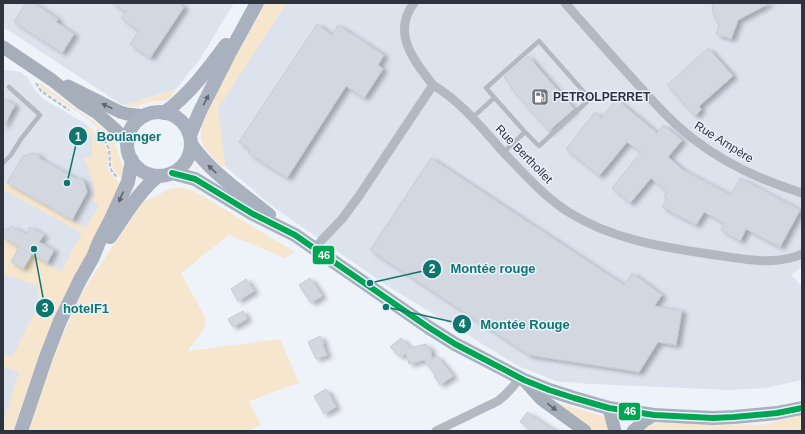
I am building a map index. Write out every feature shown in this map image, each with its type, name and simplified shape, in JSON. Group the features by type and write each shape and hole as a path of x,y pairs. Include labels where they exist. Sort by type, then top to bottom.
{"main road":[{"path":"164,113 182,98 213,63 256,4"},
{"path":"190,140 200,111 256,4"},
{"path":"6,52 54,81 111,125 128,142"},
{"path":"54,81 74,88 120,112 145,116"},
{"path":"93,257 104,245 151,181 158,176 172,173 186,161 190,150 188,130 175,116 164,113 152,113 137,122 130,133 128,142 129,152 136,165 146,173 158,176"},
{"path":"190,140 207,164 220,176 315,250 455,344 517,377 574,398 609,408 654,415 713,418 777,413 802,408"},
{"path":"21,431 60,321 112,219 128,182 132,160"},
{"path":"172,173 195,180 252,214 295,235"},
{"path":"517,377 541,399 585,431"},
{"path":"609,408 610,416 616,431"},
{"path":"633,431 644,421 654,415"}],"street":[{"path":"315,250 321,241 342,219 433,86 416,63 406,43 404,28 410,8 414,3"},
{"name":"Rue Ampère","path":"565,3 645,92 691,137 709,150 749,173 802,193"},
{"name":"Rue Berthollet","path":"433,86 443,91 463,108 544,192 569,212 587,223 634,241 679,250 757,260 785,259 802,254"},
{"path":"436,431 449,428 502,398 511,390 517,377"}],"lane":[{"path":"539,41 590,99 539,146 525,132 486,88 539,41"},
{"path":"3,163 11,155 21,139 40,115 9,87"},
{"path":"472,118 494,98"},
{"path":"504,152 525,132"}],"shaded area":[{"path":"3,3 234,3 200,59 176,89 125,105 121,104 3,27"},
{"path":"266,3 287,3 218,108 225,166 223,167 204,147 201,138 201,126 216,91"},
{"path":"287,3 802,3 802,267 791,275 802,287 802,380 765,388 732,390 591,384 556,381 518,366 383,283 272,206 225,166 218,108"},
{"path":"3,70 21,72 28,78 35,90 43,99 86,124 95,134 108,172 114,181 3,431"},
{"path":"39,82 90,119 114,139 123,169 122,178 113,167 109,145 101,131 82,115 44,91"},
{"path":"176,89 166,100 151,101 134,107 125,105"},
{"path":"88,126 103,142 108,155 109,171 122,185 109,214 73,279 36,365 13,431 3,431 3,423 19,372 3,366 3,354 12,357 35,312 39,299 38,286 3,274 3,240 4,238 19,247 11,262 22,269 32,254 61,271 82,233 3,189 3,182 86,228 99,205 93,202 94,191 92,181 89,170 83,158 92,158 92,134 83,135"},
{"path":"179,187 194,191 295,252 285,258 229,235 181,273 206,319 204,329 188,351 280,339 299,383 249,401 261,425 249,431 27,431 59,343 80,297 90,280 143,202 166,190"},
{"path":"558,403 606,418 612,431 595,431 562,408 557,404"},
{"path":"802,415 802,431 639,431 651,423 762,425"}],"building":[{"path":"26,3 34,3 58,19 56,22 74,34 62,53 14,22"},
{"path":"112,3 179,3 184,7 150,58 130,44 139,31 121,18 126,12"},
{"path":"712,3 770,3 738,20 731,39 716,34 719,26 713,13"},
{"path":"317,24 332,35 338,25 384,55 378,65 383,69 364,98 346,86 287,178 248,153 250,149 239,142"},
{"path":"708,48 733,76 699,106 701,110 695,116 667,85"},
{"path":"528,56 574,109 549,131 511,88 512,87 504,77"},
{"path":"3,98 15,105 3,127"},
{"path":"616,99 657,133 663,125 682,140 668,157 683,170 731,195 740,178 800,210 780,247 746,229 740,241 721,230 724,223 704,212 696,225 662,207 667,199 664,198 667,192 651,178 630,203 612,188 641,152 627,142 599,176 566,149 595,112 602,118"},
{"path":"34,153 40,156 39,158 77,179 78,177 84,181 87,192 72,220 7,183 23,156"},
{"path":"431,158 624,285 632,273 662,295 654,306 682,310 676,345 658,342 639,372 529,355 370,250"},
{"path":"11,226 26,234 30,227 44,235 39,242 54,250 47,263 32,254 23,269 11,262 19,247 3,237 3,227 8,231"},
{"path":"310,278 322,296 311,303 299,285"},
{"path":"246,279 254,291 238,301 231,289"},
{"path":"243,311 247,319 233,327 228,319"},
{"path":"320,336 327,355 316,359 308,342"},
{"path":"401,338 410,348 426,344 427,348 430,347 432,359 437,356 453,376 440,385 424,360 409,364 406,353 403,356 399,356 390,347"},
{"path":"326,389 336,407 324,414 314,396"},
{"path":"527,412 556,431 533,431 520,422"}],"transit line":[{"name":"46","path":"172,173 195,179 253,214 295,235 455,344 524,380 549,390 609,408 654,415 713,418 777,413 802,408"}],"place":[{"name":"PETROLPERRET","path":"540,97"},
{"name":"Boulanger","path":"67,183"},
{"name":"hotelF1","path":"34,249"},
{"name":"Montée rouge","path":"370,283"},
{"name":"Montée Rouge","path":"386,307"}]}
